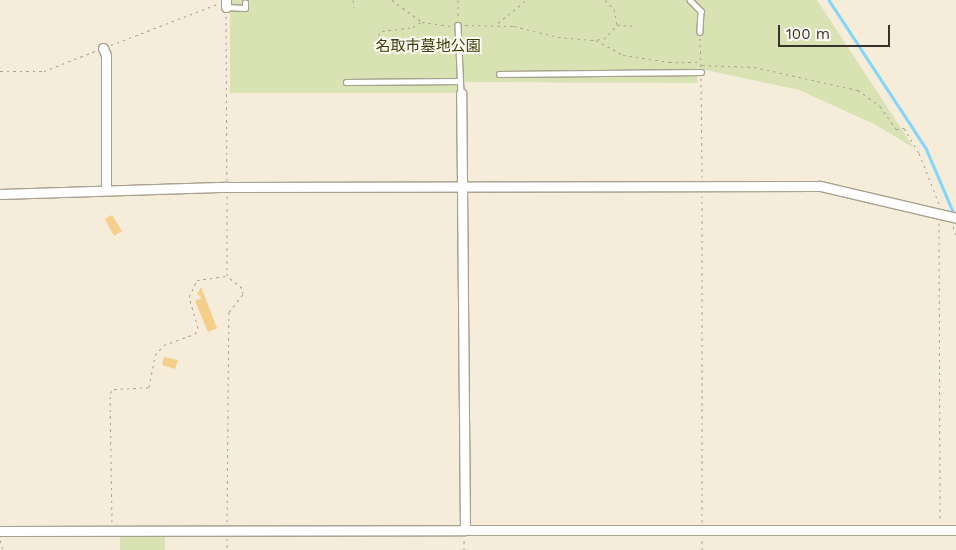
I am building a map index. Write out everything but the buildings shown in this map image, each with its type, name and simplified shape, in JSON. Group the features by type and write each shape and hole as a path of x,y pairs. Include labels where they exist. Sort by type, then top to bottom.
{"street":[{"path":"103,48 106,55 106,189"},
{"path":"460,93 463,187 464,530"},
{"path":"0,194 65,194 106,189 227,187 820,186 948,217"},
{"path":"0,531 956,530"}],"lane":[{"path":"690,0 701,12 700,32"},
{"path":"226,3 245,8 245,3"},
{"path":"458,25 460,93"},
{"path":"459,41 467,41"},
{"path":"499,74 701,72"},
{"path":"380,74 380,82"},
{"path":"446,74 446,81"},
{"path":"346,82 460,81"}],"path":[{"path":"353,0 354,8"},
{"path":"392,0 422,22"},
{"path":"458,0 458,25"},
{"path":"497,24 526,0"},
{"path":"605,0 614,9 617,25"},
{"path":"0,70 44,71 216,4 226,3 227,276"},
{"path":"382,31 406,29 422,22 458,25 497,24 572,40 596,40 604,39 617,25"},
{"path":"617,25 635,26"},
{"path":"700,32 702,550"},
{"path":"379,33 379,38"},
{"path":"596,40 607,49 624,55 669,62 701,62"},
{"path":"701,65 754,66 787,76 837,84 858,90 880,106 896,128 904,128 919,153 948,217 940,530"},
{"path":"112,530 110,393 114,388 149,387 155,355 164,345 195,334 198,328 189,298 197,280 227,276 242,288 243,294 229,312 227,550"},
{"path":"464,530 464,550"},
{"path":"0,540 3,550"}],"green space":[{"name":"名取市墓地公園","path":"230,0 817,0 914,148 876,125 799,90 697,68 697,83 465,82 465,93 230,93"},
{"path":"120,534 165,534 165,550 120,550"}],"waterway":[{"path":"829,0 926,148 955,216"}]}
